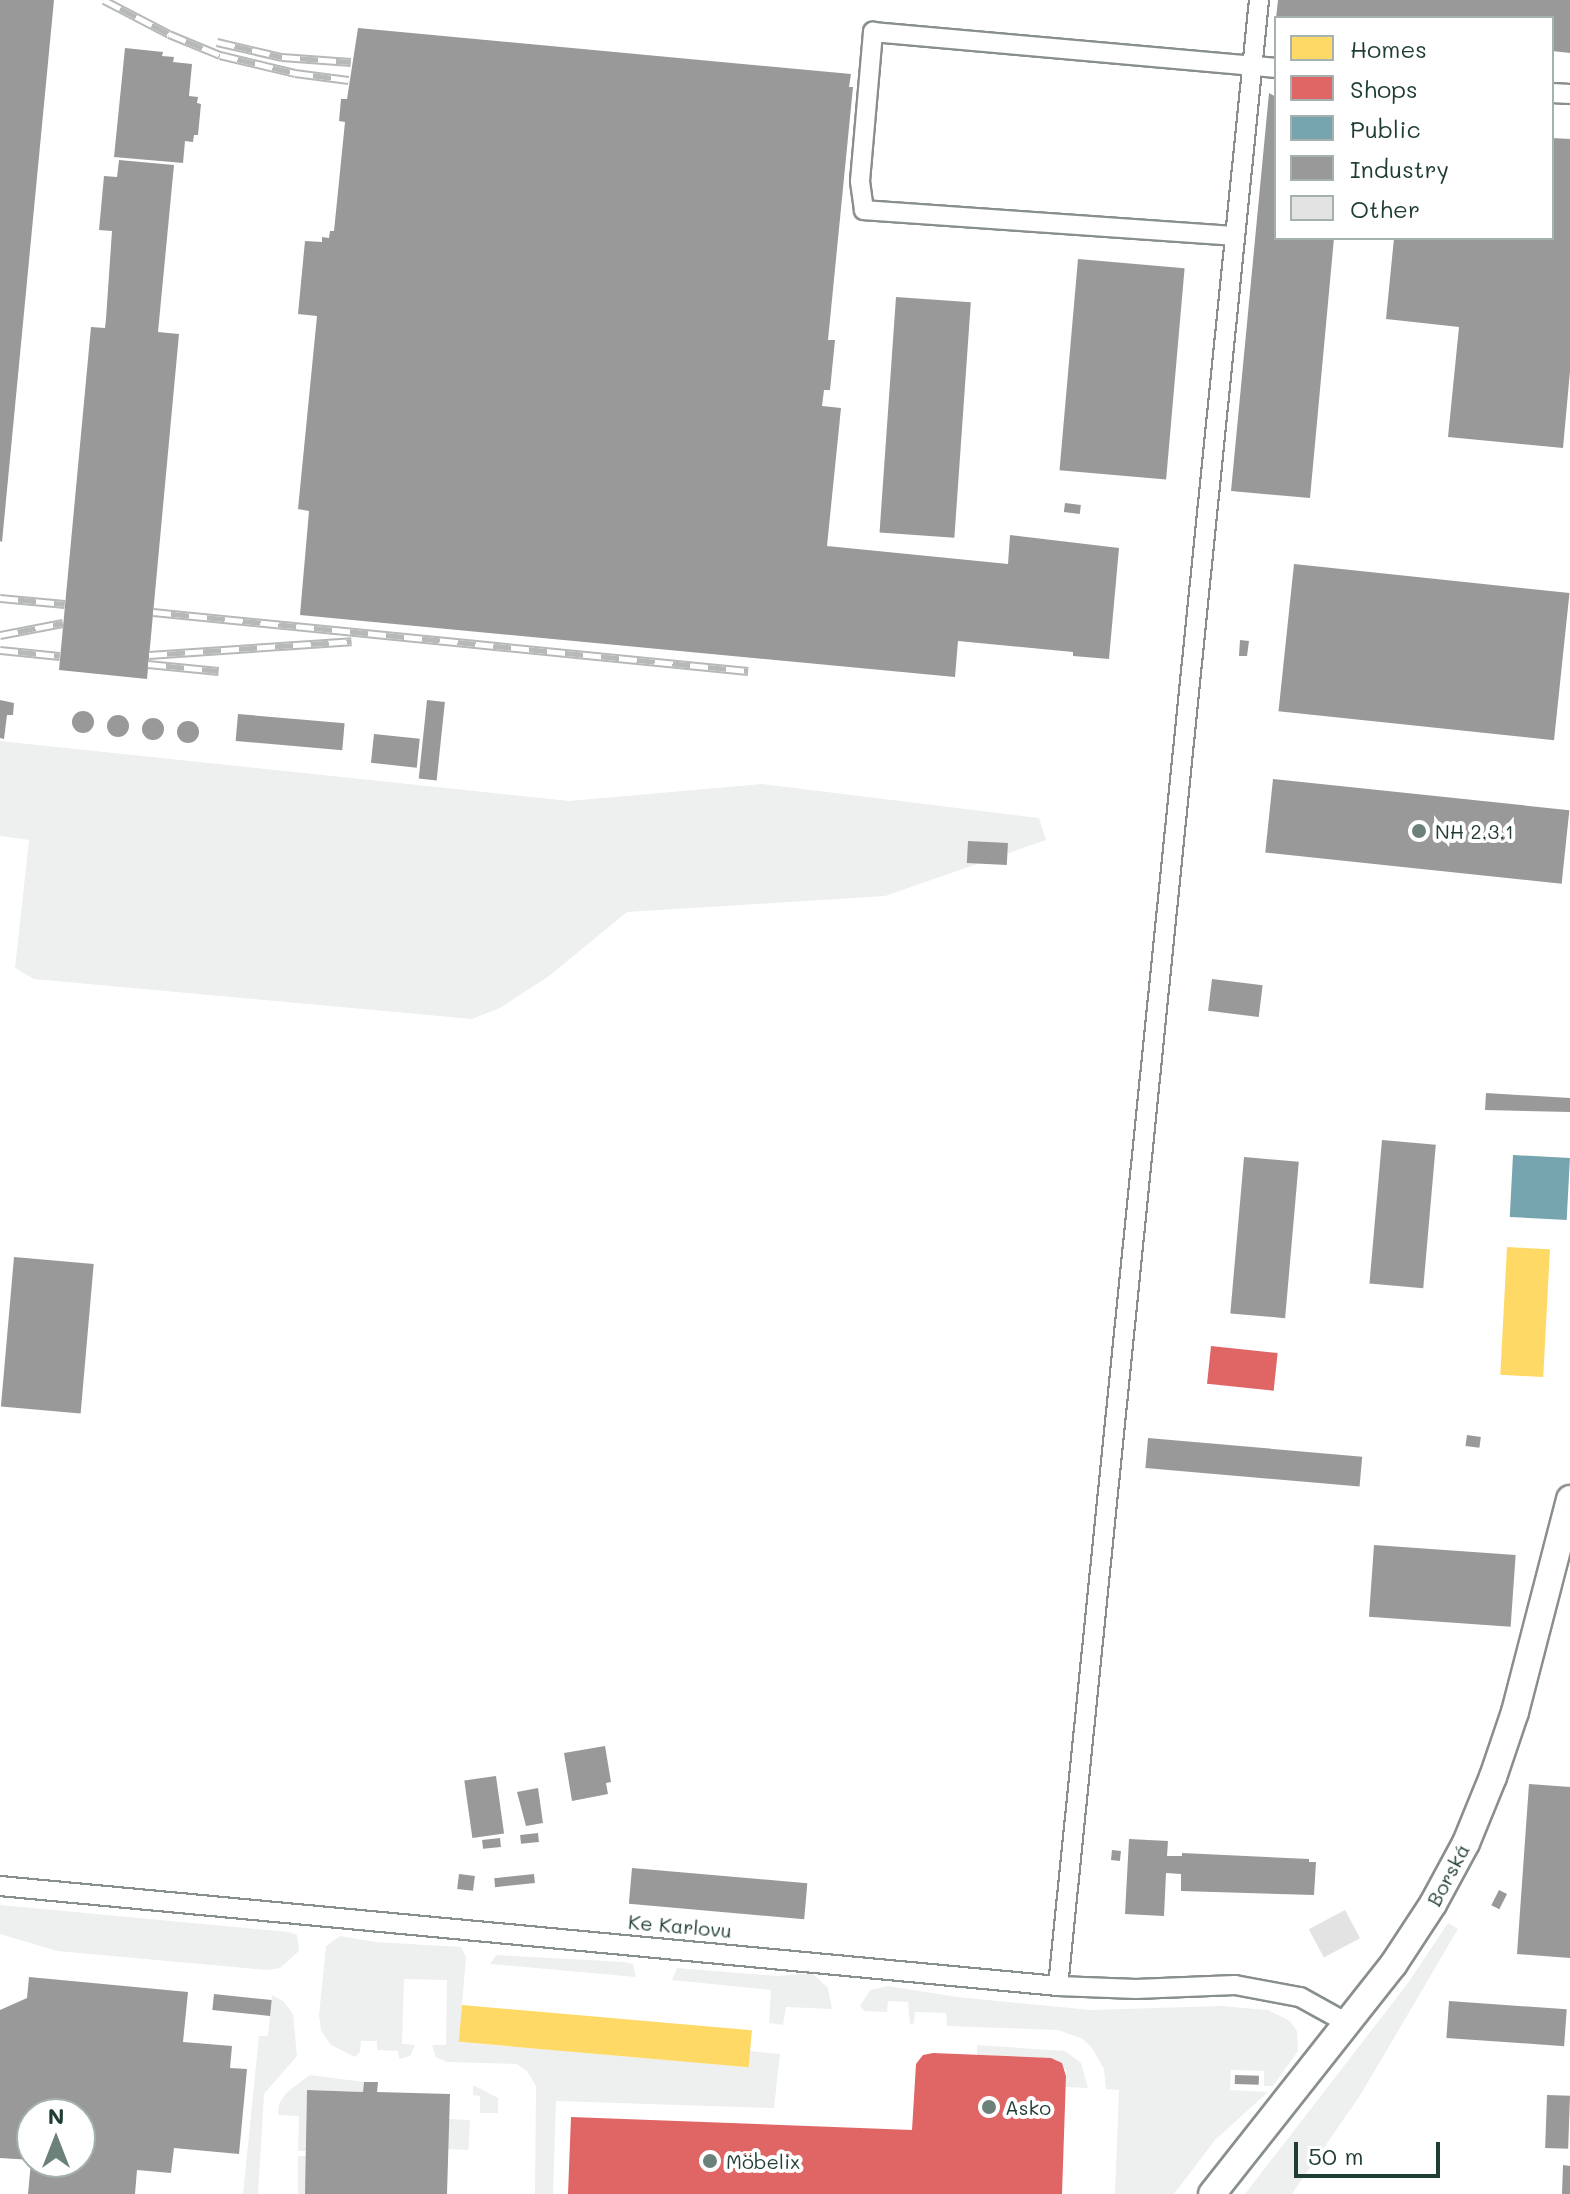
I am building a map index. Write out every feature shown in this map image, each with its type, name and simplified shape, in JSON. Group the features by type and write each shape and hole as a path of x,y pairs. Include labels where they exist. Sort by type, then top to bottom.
{"street":[{"path":"1058,1986 1259,0"},
{"path":"1235,236 864,210 860,181 873,32 1274,68"},
{"name":"Borská","path":"1212,2194 1349,2024 1433,1904 1466,1843 1493,1777 1532,1651 1570,1499"},
{"name":"Ke Karlovu","path":"0,1886 1058,1986 1259,1988 1300,1997 1349,2024"}],"shaded area":[{"path":"0,741 569,801 762,784 1039,818 1046,840 885,896 627,912 549,976 500,1008 472,1019 34,979 15,968 29,840 0,836"},
{"path":"0,1905 289,1932 297,1935 299,1951 280,1968 268,1970 57,1951 0,1934"},
{"path":"1448,1923 1458,1929 1361,2094 1292,2194 1245,2194 1408,1983"},
{"path":"340,1936 375,1942 461,1947 466,1957 459,2042 748,2067 750,2051 780,2054 774,2108 556,2101 553,2194 535,2194 536,2086 527,2071 517,2064 447,2062 436,2057 432,2045 446,2045 447,1980 404,1979 402,2044 415,2045 410,2056 399,2059 398,2051 377,2050 377,2041 361,2041 360,2052 355,2057 331,2045 321,2031 319,2015 326,1946"},
{"path":"496,1955 624,1962 633,1964 636,1977 490,1964"},
{"path":"677,1968 778,1976 812,1973 828,1988 832,2009 786,2007 783,2025 769,2023 771,1990 672,1980"},
{"path":"888,1986 957,1997 1091,2010 1221,2006 1268,2010 1290,2021 1297,2031 1298,2051 1273,2086 1264,2086 1264,2071 1231,2070 1230,2090 1268,2092 1215,2140 1174,2194 1115,2194 1119,2090 1106,2089 1104,2069 1083,2039 1058,2030 947,2026 946,2013 915,2012 914,2023 910,2025 908,2002 888,2001 887,2012 865,2011 860,2006 870,1990"},
{"path":"272,1995 283,2001 293,2014 297,2056 264,2094 258,2194 243,2194 259,2036 268,2036"},
{"path":"977,2045 1065,2051 1081,2063 1088,2088 1066,2087 1066,2070 1055,2059 977,2055"},
{"path":"310,2075 364,2082 363,2092 307,2090 306,2151 298,2151 299,2116 278,2115 279,2104 286,2093"},
{"path":"473,2085 498,2098 498,2113 480,2113 480,2096 473,2095"},
{"path":"449,2119 470,2120 468,2150 447,2149"},
{"path":"298,2156 306,2156 306,2194 298,2194"}],"building: Homes":[{"path":"1507,1247 1550,1249 1543,1377 1500,1375"},
{"path":"462,2005 752,2030 749,2067 459,2042"}],"building: Shops":[{"path":"1211,1346 1278,1353 1274,1391 1207,1384"},
{"path":"923,2055 1051,2058 1062,2063 1066,2076 1062,2194 568,2194 571,2117 912,2130 916,2064"}],"building: Public":[{"path":"1513,1155 1570,1158 1567,1220 1510,1217"}],"building: Industry":[{"path":"0,0 54,0 2,542 0,541"},
{"path":"1278,0 1570,0 1570,53 1554,51 1554,16 1276,16"},
{"path":"358,28 851,74 849,87 853,87 828,340 835,340 830,390 824,390 822,406 841,408 827,546 1008,564 1010,535 1119,548 1109,659 1073,656 1073,652 958,641 955,677 300,615 309,511 298,509 317,316 298,314 305,241 322,242 322,237 329,238 330,231 334,231 345,122 339,121 341,99 347,99"},
{"path":"125,48 163,52 162,56 174,57 173,62 192,64 189,96 198,97 197,103 201,104 198,135 194,135 193,142 185,141 183,163 114,157"},
{"path":"1269,93 1274,96 1274,240 1334,240 1310,498 1231,491"},
{"path":"1554,138 1570,139 1570,371 1563,448 1448,437 1459,327 1386,319 1394,240 1554,240"},
{"path":"119,160 174,165 158,332 179,334 147,679 59,670 91,327 105,328 106,319 112,231 99,230 104,176 117,177"},
{"path":"1078,259 1185,268 1166,480 1060,470"},
{"path":"896,297 971,302 954,538 880,532"},
{"path":"1065,503 1081,505 1080,514 1064,512"},
{"path":"1294,564 1569,593 1554,740 1279,711"},
{"path":"1240,640 1249,641 1247,656 1239,656"},
{"path":"0,700 14,703 13,715 7,715 4,739 0,738"},
{"path":"427,700 445,702 437,780 419,779"},
{"path":"83,711 91,714 94,722 91,730 83,733 75,730 72,722 75,714"},
{"path":"238,714 345,723 342,750 236,741"},
{"path":"118,715 126,718 129,726 126,734 118,737 110,734 107,726 110,718"},
{"path":"153,718 161,721 164,729 161,737 153,740 145,737 142,729 145,721"},
{"path":"188,721 196,724 199,732 196,740 188,743 180,740 177,732 180,724"},
{"path":"374,734 420,739 417,768 371,763"},
{"name":"NH 2.3.1","path":"1273,779 1569,810 1562,884 1265,853"},
{"path":"968,841 1008,843 1007,865 967,863"},
{"path":"1212,979 1263,985 1259,1017 1208,1011"},
{"path":"1486,1093 1570,1098 1570,1112 1485,1110"},
{"path":"1382,1140 1436,1145 1423,1288 1369,1283"},
{"path":"1244,1157 1299,1162 1285,1318 1230,1313"},
{"path":"14,1257 94,1264 81,1413 1,1406"},
{"path":"1467,1435 1481,1437 1479,1448 1465,1446"},
{"path":"1148,1438 1362,1457 1360,1487 1145,1468"},
{"path":"1374,1545 1516,1555 1511,1627 1369,1617"},
{"path":"605,1746 611,1782 606,1783 608,1794 572,1801 564,1753"},
{"path":"496,1776 504,1833 472,1838 464,1780"},
{"path":"1529,1784 1570,1787 1570,1958 1517,1954"},
{"path":"538,1788 543,1823 526,1826 517,1792"},
{"path":"538,1833 539,1842 521,1844 520,1835"},
{"path":"500,1838 501,1847 483,1849 482,1840"},
{"path":"1129,1839 1168,1841 1167,1856 1182,1856 1182,1853 1309,1859 1309,1862 1316,1862 1314,1895 1181,1891 1181,1874 1166,1873 1164,1916 1125,1914"},
{"path":"1112,1850 1121,1851 1120,1861 1111,1860"},
{"path":"632,1868 807,1883 804,1919 629,1904"},
{"path":"459,1874 475,1876 473,1891 457,1889"},
{"path":"534,1874 535,1883 495,1887 494,1878"},
{"path":"1499,1890 1507,1894 1499,1909 1491,1905"},
{"path":"29,1977 188,1992 183,2042 232,2046 230,2068 247,2069 239,2154 174,2148 171,2173 137,2170 135,2194 28,2194 30,2178 96,2178 96,2098 16,2098 16,2159 0,2158 0,2010 27,1998"},
{"path":"214,1994 272,2000 270,2016 212,2010"},
{"path":"1449,2001 1567,2009 1564,2046 1446,2038"},
{"path":"1235,2075 1259,2076 1259,2085 1235,2084"},
{"path":"364,2082 378,2082 377,2092 450,2094 447,2194 305,2194 307,2090 363,2092"},
{"path":"1547,2095 1570,2096 1568,2149 1545,2148"},
{"path":"1563,2165 1570,2166 1570,2194 1562,2194"}],"building: Other":[{"path":"1345,1910 1360,1938 1324,1958 1309,1929"}],"railway":[{"path":"104,0 169,34 220,55 295,73 349,80"},
{"path":"217,42 282,57 351,62"},
{"path":"0,598 65,604"},
{"path":"153,612 748,671"},
{"path":"0,635 63,623"},
{"path":"149,655 352,641"},
{"path":"0,650 60,656"},
{"path":"148,664 219,671"}],"place":[{"name":"NH 2.3.1","path":"1419,831"},
{"name":"Asko","path":"989,2107"},
{"name":"Möbelix","path":"710,2161"}]}
